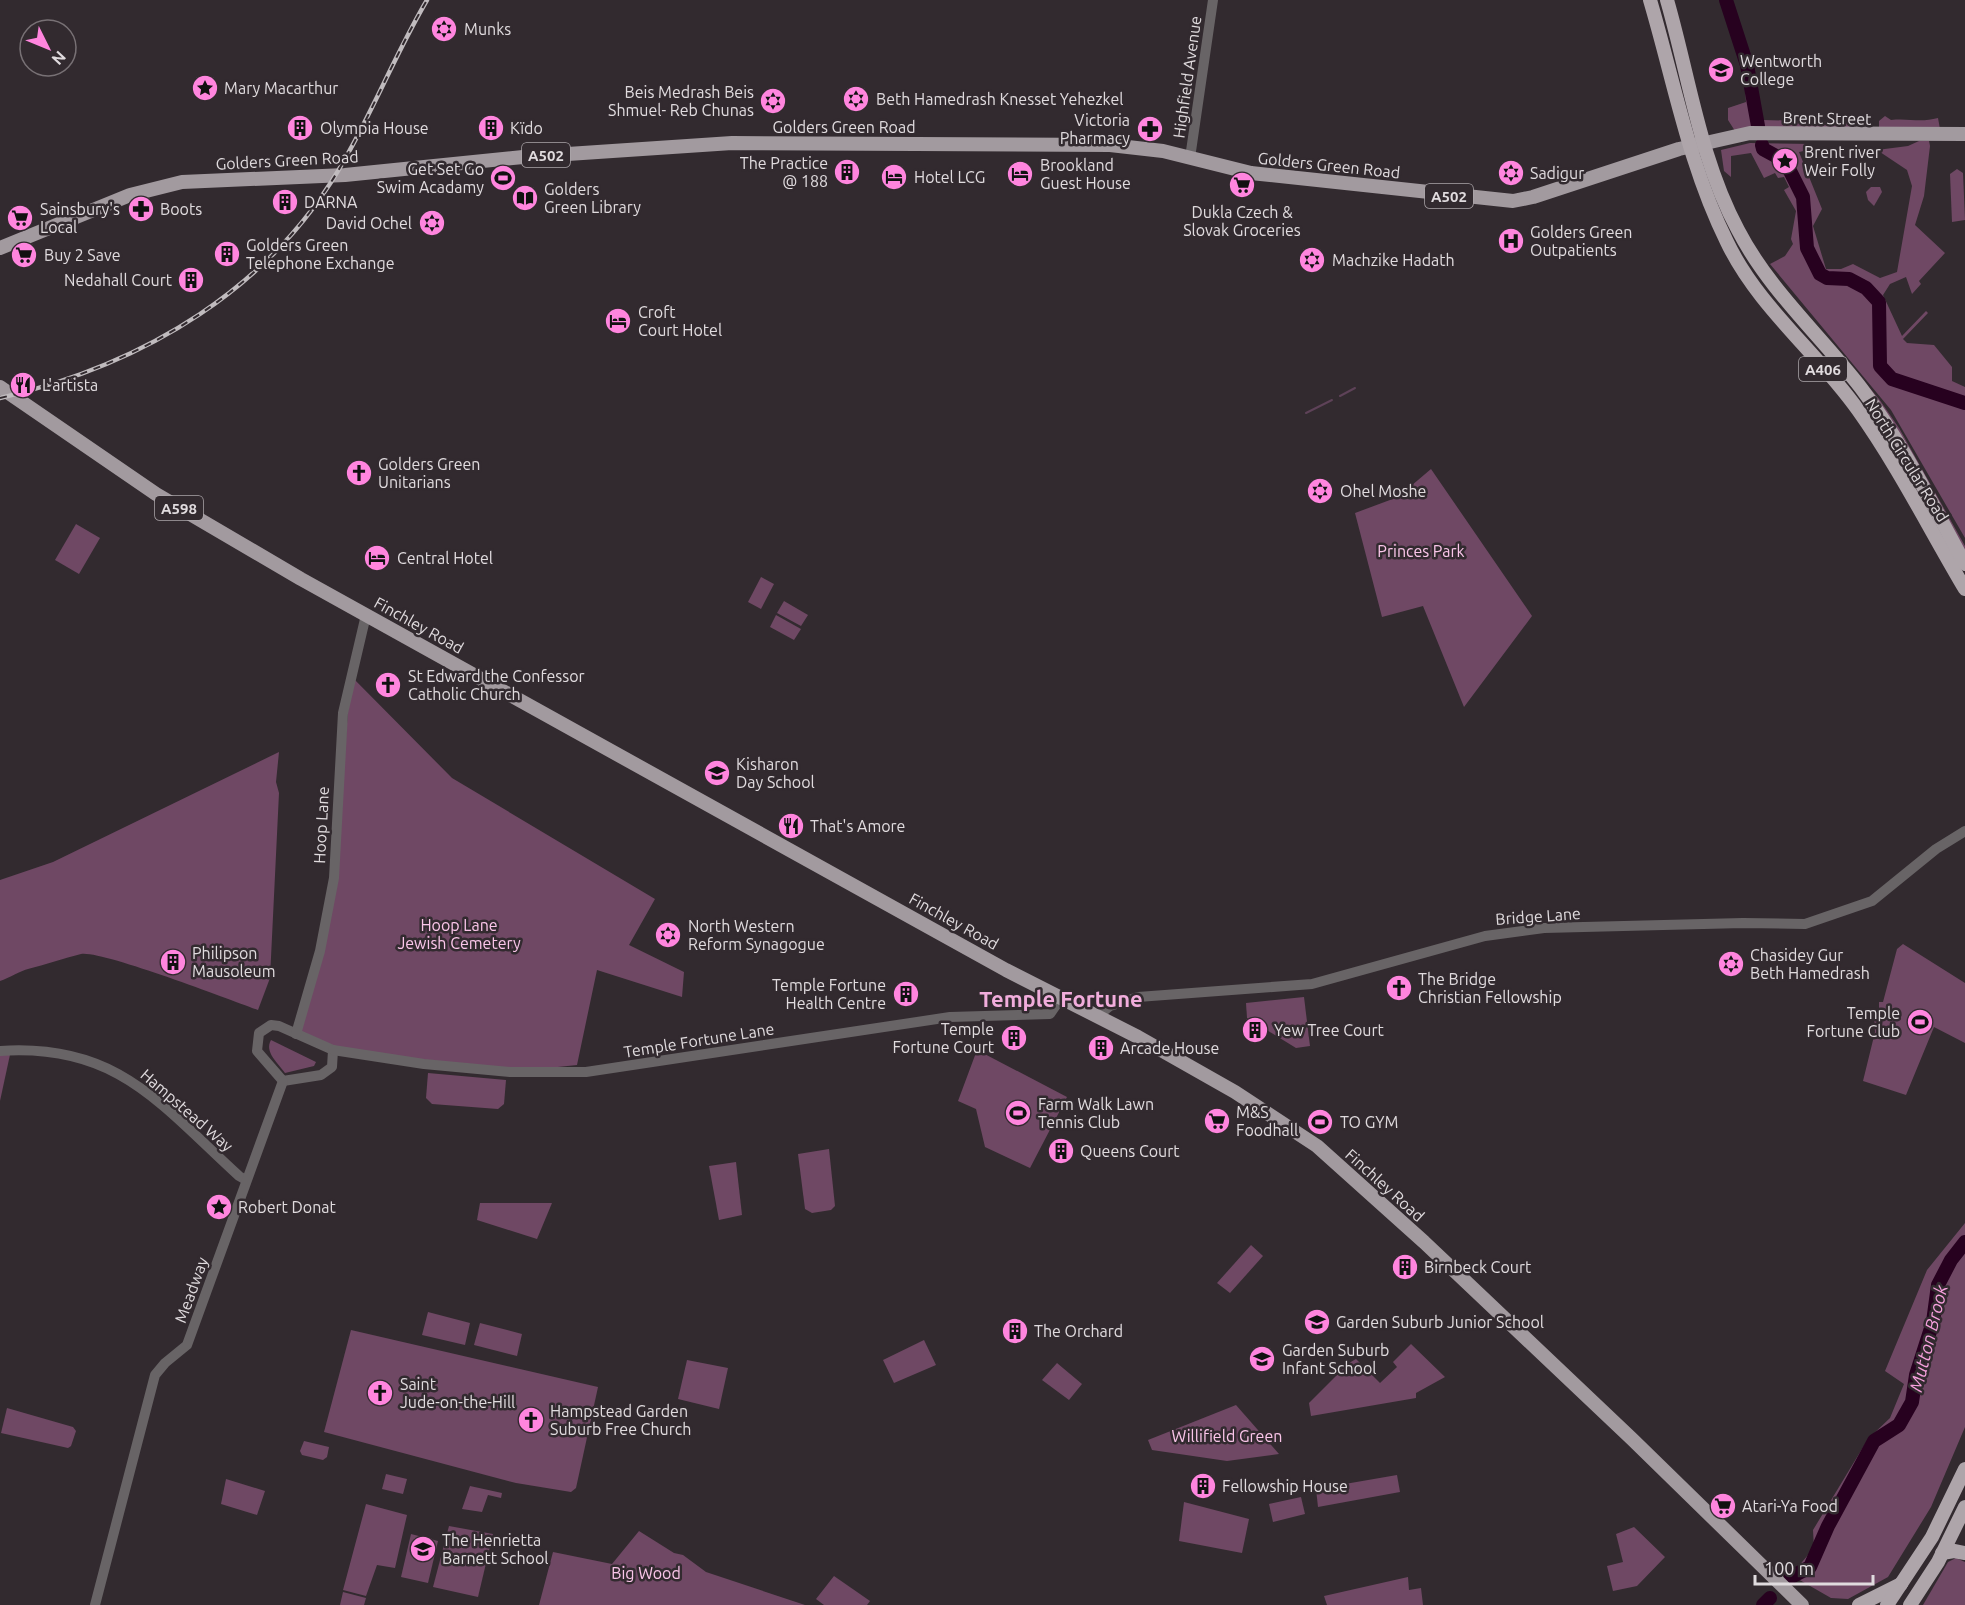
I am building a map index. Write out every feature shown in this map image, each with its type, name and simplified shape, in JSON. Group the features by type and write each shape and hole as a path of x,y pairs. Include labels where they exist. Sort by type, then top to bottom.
{"highway":[{"name":"North Circular Road","path":"1650,0 1690,147 1727,243 1749,279 1786,327 1858,409 1965,590"},
{"name":"North Circular Road","path":"1667,0 1704,143 1727,208 1757,264 1887,423 1965,564"},
{"path":"1887,1605 1941,1522 1965,1469"},
{"path":"1910,1605 1942,1553 1965,1507"},
{"path":"1942,1553 1965,1553"},
{"path":"1859,1605 1903,1583"}],"main road":[{"name":"Brent Street","path":"1690,147 1750,133 1965,134"},
{"name":"Golders Green Road","path":"0,248 130,195 165,184 196,180 345,176 523,156 732,143 1110,145 1153,149 1259,174 1513,201 1533,197 1690,147"},
{"name":"Finchley Road","path":"0,387 165,499 366,615 1235,1092 1317,1146 1424,1242 1802,1605"},
{"path":"1807,1605 1814,1605"}],"street":[{"name":"Highfield Avenue","path":"1190,158 1213,0"},
{"name":"Hoop Lane","path":"296,1034 320,951 334,878 343,712 366,615"},
{"name":"Bridge Lane","path":"1098,1016 1110,1006 1138,997 1311,984 1485,936 1544,928 1805,924 1872,901 1936,849 1965,831"},
{"name":"Temple Fortune Lane","path":"333,1050 424,1065 499,1071 586,1072 950,1017 1050,1014 1061,998"},
{"path":"274,1025 296,1034 333,1050 332,1067 321,1075 283,1081 257,1051 257,1038 262,1030 274,1025"},
{"name":"Hampstead Way","path":"0,1051 54,1052 76,1056 121,1074 150,1095 238,1176 246,1180"},
{"name":"Meadway","path":"95,1605 155,1375 165,1363 188,1345 283,1081"}],"green space":[{"path":"1721,0 1728,0 1744,44 1763,120 1847,122 1856,125 1852,132 1735,131 1728,120 1728,108 1746,102 1745,89 1738,50"},
{"path":"1885,116 1891,120 1938,118 1940,129 1879,128 1879,121"},
{"path":"1919,141 1929,141 1930,146 1924,196 1915,225 1945,253 1919,281 1921,284 1912,294 1906,277 1890,284 1883,295 1902,336 1926,311 1928,313 1903,339 1907,343 1934,345 1952,367 1952,381 1965,387 1965,538 1891,410 1770,264 1785,256 1793,244 1791,239 1796,211 1784,190 1789,187 1784,177 1778,178 1775,173 1764,178 1751,153 1731,156 1731,177 1724,171 1721,150 1750,143 1811,144 1813,149 1799,152 1822,209 1813,226 1826,269 1841,269 1853,264 1880,278 1897,272 1912,186 1907,170 1877,150 1908,146"},
{"path":"1957,169 1963,173 1965,220 1952,222 1950,174"},
{"path":"1871,187 1880,187 1882,192 1874,206 1868,200 1866,192"},
{"path":"1765,265 1879,399 1899,428 1965,546 1965,552 1939,504"},
{"name":"Princes Park","path":"1431,469 1532,616 1464,707 1423,606 1382,617 1355,513 1398,497"},
{"path":"76,524 100,538 79,574 55,560"},
{"path":"761,577 774,584 761,609 748,602"},
{"path":"784,601 808,615 801,626 777,613"},
{"path":"776,615 801,629 794,640 770,627"},
{"name":"Hoop Lane Jewish Cemetery","path":"351,676 452,778 655,899 629,945 684,972 682,997 597,970 577,1065 510,1072 333,1050 296,1034 334,878"},
{"path":"279,752 276,782 279,793 270,978 258,1010 138,967 93,955 81,954 68,957 25,970 0,981 0,880 53,862"},
{"name":"Temple Fortune Club","path":"1903,944 1965,983 1965,1043 1934,1027 1906,1095 1863,1081 1875,1032 1874,1017 1879,1016 1879,1002 1883,1002 1897,949"},
{"path":"1304,997 1310,1046 1296,1048 1247,1018 1246,1003"},
{"path":"271,1040 316,1062 314,1066 285,1073 269,1049"},
{"path":"11,1050 0,1101 0,1051"},
{"name":"Farm Walk Lawn Tennis Club","path":"977,1050 1067,1097 1030,1168 985,1147 976,1109 958,1101"},
{"path":"428,1073 506,1080 504,1104 498,1109 432,1104 426,1098"},
{"path":"829,1149 835,1206 831,1210 812,1213 805,1209 798,1154"},
{"path":"736,1162 742,1215 719,1220 709,1166"},
{"path":"480,1203 552,1203 537,1239 477,1220"},
{"path":"1965,1223 1965,1427 1931,1507 1888,1577 1848,1599 1831,1598 1791,1575 1814,1548 1813,1530 1868,1439 1890,1418 1904,1384 1885,1371 1927,1270"},
{"path":"1251,1245 1263,1256 1230,1293 1217,1283"},
{"path":"428,1312 470,1323 465,1345 422,1335"},
{"path":"480,1323 522,1334 517,1356 474,1345"},
{"path":"351,1330 598,1387 576,1488 571,1492 516,1483 324,1432"},
{"path":"924,1340 936,1365 894,1383 883,1360"},
{"path":"1411,1344 1445,1377 1416,1393 1416,1398 1311,1416 1309,1403 1349,1363 1356,1359 1380,1383 1397,1367 1393,1362"},
{"path":"687,1360 728,1368 719,1409 678,1399"},
{"path":"1057,1363 1082,1384 1069,1400 1042,1380"},
{"name":"Willifield Green","path":"1236,1405 1279,1454 1227,1461 1152,1450 1148,1440"},
{"path":"7,1408 73,1427 76,1431 71,1446 68,1448 1,1433"},
{"path":"304,1441 329,1447 327,1457 323,1460 302,1455 300,1451"},
{"path":"386,1474 407,1479 403,1494 382,1489"},
{"path":"1397,1475 1400,1492 1318,1507 1316,1489"},
{"path":"226,1479 265,1491 257,1515 221,1504"},
{"path":"470,1486 502,1493 501,1498 488,1495 482,1512 462,1509"},
{"path":"1301,1497 1305,1514 1273,1522 1269,1504"},
{"path":"1184,1502 1249,1519 1242,1553 1179,1541"},
{"path":"366,1504 407,1515 395,1568 377,1565 366,1596 343,1590"},
{"path":"449,1526 493,1534 478,1597 433,1587"},
{"path":"1634,1527 1665,1557 1637,1586 1613,1591 1607,1566 1623,1562 1616,1534"},
{"name":"Big Wood","path":"639,1531 674,1553 683,1555 706,1572 805,1605 539,1605 553,1552 612,1564"},
{"path":"411,1534 438,1541 428,1583 401,1577"},
{"path":"1956,1558 1965,1562 1965,1605 1923,1605 1948,1562"},
{"path":"834,1576 870,1601 867,1605 824,1605 816,1599"},
{"path":"1408,1577 1409,1590 1421,1588 1423,1605 1327,1605 1324,1596"},
{"path":"343,1592 366,1598 364,1605 340,1605"}],"waterway":[{"path":"1726,0 1747,65 1758,126"},
{"path":"1762,145 1763,149 1785,161 1803,197 1807,248 1820,274 1827,278 1849,279 1866,288 1879,302 1880,366 1892,379 1965,403"},
{"path":"1340,396 1355,388"},
{"path":"1306,413 1332,400"},
{"name":"Mutton Brook","path":"1791,1577 1810,1567 1828,1526 1874,1441 1899,1425 1912,1402 1916,1375 1933,1322 1938,1285 1951,1260 1965,1242"},
{"name":"Mutton Brook","path":"1763,1605 1770,1598"}],"railway":[{"path":"0,398 53,384 104,365 153,342 200,314 243,282 282,245 316,204 357,138 427,0"}],"place":[{"name":"Munks","path":"444,29"},
{"name":"Wentworth College","path":"1721,70"},
{"name":"Mary Macarthur","path":"205,88"},
{"name":"Beth Hamedrash Knesset Yehezkel","path":"856,99"},
{"name":"Beis Medrash Beis Shmuel- Reb Chunas","path":"773,101"},
{"name":"Olympia House","path":"300,128"},
{"name":"Kïdo","path":"491,128"},
{"name":"Victoria Pharmacy","path":"1150,129"},
{"name":"Brent river Weir Folly","path":"1785,161"},
{"name":"The Practice @ 188","path":"847,172"},
{"name":"Sadigur","path":"1511,173"},
{"name":"Brookland Guest House","path":"1020,174"},
{"name":"Hotel LCG","path":"894,177"},
{"name":"Get Set Go Swim Acadamy","path":"503,178"},
{"name":"Dukla Czech & Slovak Groceries","path":"1242,185"},
{"name":"Golders Green Library","path":"525,198"},
{"name":"DARNA","path":"285,202"},
{"name":"Boots","path":"141,209"},
{"name":"Sainsbury's Local","path":"20,218"},
{"name":"David Ochel","path":"432,223"},
{"name":"Golders Green Outpatients","path":"1511,241"},
{"name":"Golders Green Telephone Exchange","path":"227,254"},
{"name":"Buy 2 Save","path":"24,255"},
{"name":"Machzike Hadath","path":"1312,260"},
{"name":"Nedahall Court","path":"191,280"},
{"name":"Croft Court Hotel","path":"618,321"},
{"name":"L'artista","path":"23,385"},
{"name":"Golders Green Unitarians","path":"359,473"},
{"name":"Ohel Moshe","path":"1320,491"},
{"name":"Central Hotel","path":"377,558"},
{"name":"St Edward the Confessor Catholic Church","path":"388,685"},
{"name":"Kisharon Day School","path":"717,773"},
{"name":"That's Amore","path":"791,826"},
{"name":"North Western Reform Synagogue","path":"668,935"},
{"name":"Philipson Mausoleum","path":"173,962"},
{"name":"Chasidey Gur Beth Hamedrash","path":"1731,964"},
{"name":"The Bridge Christian Fellowship","path":"1399,988"},
{"name":"Temple Fortune Health Centre","path":"906,994"},
{"name":"Temple Fortune Club","path":"1920,1022"},
{"name":"Yew Tree Court","path":"1255,1030"},
{"name":"Temple Fortune Court","path":"1014,1038"},
{"name":"Arcade House","path":"1101,1048"},
{"name":"Farm Walk Lawn Tennis Club","path":"1018,1113"},
{"name":"M&S Foodhall","path":"1217,1121"},
{"name":"TO GYM","path":"1320,1122"},
{"name":"Queens Court","path":"1061,1151"},
{"name":"Robert Donat","path":"219,1207"},
{"name":"Birnbeck Court","path":"1405,1267"},
{"name":"Garden Suburb Junior School","path":"1317,1322"},
{"name":"The Orchard","path":"1015,1331"},
{"name":"Garden Suburb Infant School","path":"1262,1359"},
{"name":"Saint Jude-on-the-Hill","path":"380,1393"},
{"name":"Hampstead Garden Suburb Free Church","path":"531,1420"},
{"name":"Fellowship House","path":"1203,1486"},
{"name":"Atari-Ya Food","path":"1723,1506"},
{"name":"The Henrietta Barnett School","path":"423,1549"}],"district":[{"name":"Temple Fortune","path":"1061,998"}]}
